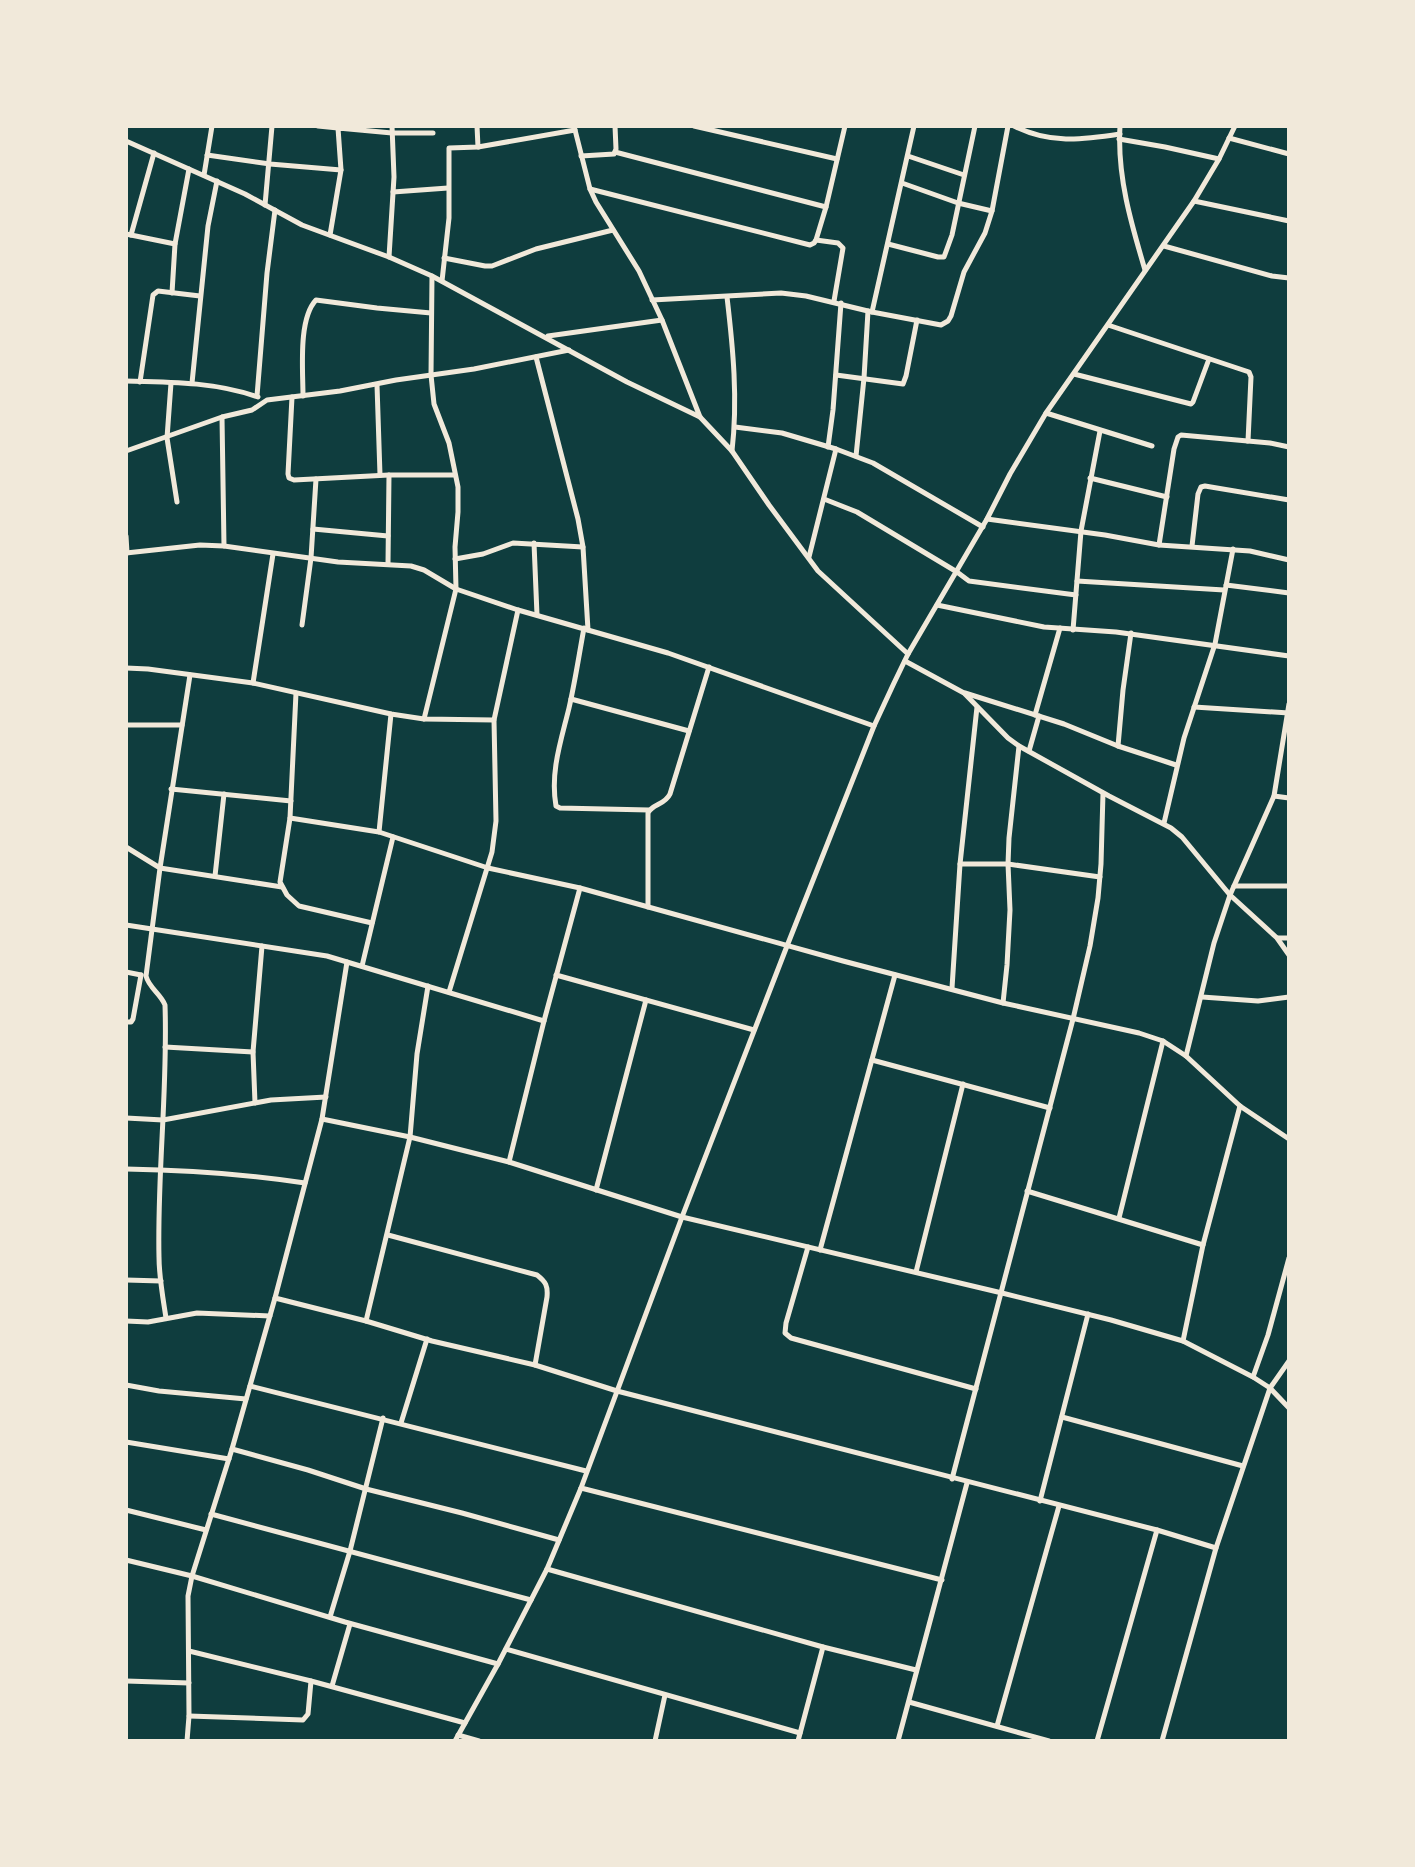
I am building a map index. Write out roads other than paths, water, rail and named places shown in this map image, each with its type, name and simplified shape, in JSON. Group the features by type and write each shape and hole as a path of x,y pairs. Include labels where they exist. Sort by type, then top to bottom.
{"street":[{"path":"204,175 212,126"},
{"path":"265,205 272,126"},
{"path":"318,126 433,133"},
{"path":"477,126 478,147"},
{"path":"615,126 615,152"},
{"path":"694,126 837,159"},
{"path":"590,189 810,245 816,240 826,207 845,126"},
{"path":"856,456 870,311 914,126"},
{"path":"888,244 944,257 952,235 975,126"},
{"path":"652,300 781,293 834,301 941,325 948,321 964,272 985,233 1011,126 1049,138 1119,136 1219,159"},
{"path":"1120,126 1124,193 1145,271"},
{"path":"479,1741 456,1738 532,1600 581,1488 682,1217 874,726 906,658 1046,413 1194,201 1235,126"},
{"path":"330,235 341,170 338,128"},
{"path":"442,281 449,218 449,148 478,147 575,128 590,189 639,271 700,417"},
{"path":"389,257 393,192 392,129"},
{"path":"1229,138 1289,154"},
{"path":"126,141 217,181 302,225 432,276 627,382 700,417 732,451 818,571 906,658 964,693 1064,724 1176,765"},
{"path":"581,156 615,152 826,207"},
{"path":"154,153 129,235 175,244"},
{"path":"207,155 341,170"},
{"path":"908,156 964,175"},
{"path":"172,293 175,244 189,169"},
{"path":"192,383 208,226 217,181"},
{"path":"902,183 958,203 992,211"},
{"path":"393,192 448,188"},
{"path":"1194,201 1289,221"},
{"path":"257,396 275,210"},
{"path":"444,258 492,266 536,249 613,230"},
{"path":"816,240 838,243 843,248 834,301"},
{"path":"1164,246 1289,278"},
{"path":"424,719 456,589 458,512 458,487 449,443 434,404 431,375 432,276"},
{"path":"140,382 153,295 158,291 200,296"},
{"path":"727,297 733,346 735,427 732,451"},
{"path":"303,396 302,344 310,306 316,300 432,313"},
{"path":"828,447 841,303"},
{"path":"546,336 662,320"},
{"path":"836,375 903,384 917,320"},
{"path":"1108,325 1250,373 1248,441"},
{"path":"126,451 222,417 252,410 267,400 377,385 569,350"},
{"path":"536,357 583,547 586,629 556,761 553,779 556,806 649,810 667,799 709,667"},
{"path":"1074,374 1191,404 1209,359"},
{"path":"126,381 192,383 231,389 267,400"},
{"path":"171,383 167,438 177,502"},
{"path":"377,385 380,475"},
{"path":"292,397 289,478 455,475"},
{"path":"1046,413 1152,446"},
{"path":"222,417 224,546"},
{"path":"735,427 782,433 856,456 983,527"},
{"path":"1073,630 1081,531 1100,431"},
{"path":"1159,545 1178,437 1289,447"},
{"path":"809,558 836,449"},
{"path":"388,564 389,475"},
{"path":"1090,478 1167,497"},
{"path":"302,625 311,558 316,479"},
{"path":"1192,546 1201,487 1289,500"},
{"path":"824,499 857,512 969,581 1076,595"},
{"path":"987,519 1159,545 1250,551 1289,560"},
{"path":"313,529 388,536"},
{"path":"126,536 126,553 200,545 224,546 338,562 411,566 456,589 668,653 874,726"},
{"path":"455,559 483,554 513,543 583,547"},
{"path":"534,543 537,615"},
{"path":"1164,823 1176,765 1215,644 1233,549"},
{"path":"253,683 273,553"},
{"path":"1077,581 1289,593"},
{"path":"937,605 1044,627 1131,633 1289,656"},
{"path":"449,992 492,852 496,821 494,720 518,610"},
{"path":"1029,751 1060,628"},
{"path":"1118,746 1131,633"},
{"path":"126,668 253,683 424,719 494,720"},
{"path":"126,1022 133,1019 153,929 190,675"},
{"path":"296,693 290,818 280,879 282,887 299,906 372,923"},
{"path":"964,693 1019,746 1164,823 1182,837 1230,895 1277,938 1289,955"},
{"path":"571,699 689,731"},
{"path":"1186,1056 1214,943 1230,895 1274,796 1289,704"},
{"path":"952,988 960,864 977,707"},
{"path":"1194,707 1288,713"},
{"path":"379,832 391,714"},
{"path":"126,725 182,725"},
{"path":"1003,1003 1010,910 1008,864 1019,746"},
{"path":"171,789 291,801"},
{"path":"952,1479 1090,946 1100,877 1103,793"},
{"path":"215,876 224,794"},
{"path":"1274,796 1289,798"},
{"path":"648,907 649,810"},
{"path":"290,818 379,832 488,868 580,888 1003,1003 1139,1033 1163,1041 1186,1056 1240,1106 1289,1139"},
{"path":"362,966 393,837"},
{"path":"126,847 160,868 282,887"},
{"path":"960,864 1008,864 1100,877"},
{"path":"1234,886 1289,886"},
{"path":"509,1162 580,888"},
{"path":"126,925 327,956 544,1021"},
{"path":"1277,938 1289,938"},
{"path":"255,1103 253,1052 262,946"},
{"path":"187,1741 188,1596 192,1576 270,1316 322,1119 347,962"},
{"path":"126,972 143,975 165,1005 159,1259 166,1318"},
{"path":"556,975 754,1030"},
{"path":"820,1250 895,975"},
{"path":"366,1321 410,1137 417,1054 428,986"},
{"path":"1202,997 1258,1001 1289,997"},
{"path":"596,1190 646,1000"},
{"path":"1119,1218 1163,1041"},
{"path":"165,1047 253,1052"},
{"path":"872,1060 1050,1108"},
{"path":"916,1272 963,1084"},
{"path":"126,1118 163,1120 255,1103 326,1097"},
{"path":"1183,1341 1203,1245 1240,1106"},
{"path":"322,1119 509,1162 682,1217 1088,1314 1183,1341 1253,1377 1270,1388 1289,1408"},
{"path":"126,1169 160,1169 305,1183"},
{"path":"1027,1191 1203,1245"},
{"path":"388,1235 537,1275 544,1280 548,1286 547,1297 535,1365"},
{"path":"808,1247 785,1333 791,1338 976,1389"},
{"path":"1253,1377 1289,1258"},
{"path":"126,1280 161,1281"},
{"path":"275,1298 1216,1548"},
{"path":"126,1321 148,1322 197,1313 270,1316"},
{"path":"1040,1501 1088,1314"},
{"path":"401,1423 427,1339"},
{"path":"1162,1741 1216,1548 1243,1466 1270,1388 1289,1361"},
{"path":"126,1385 246,1399"},
{"path":"250,1386 586,1471"},
{"path":"1062,1417 1243,1466"},
{"path":"330,1617 383,1418"},
{"path":"126,1442 229,1459"},
{"path":"232,1449 366,1489 559,1540"},
{"path":"898,1741 968,1483"},
{"path":"581,1488 942,1580"},
{"path":"997,1726 1059,1506"},
{"path":"126,1510 206,1530"},
{"path":"211,1514 532,1600"},
{"path":"1097,1741 1157,1530"},
{"path":"126,1560 498,1664"},
{"path":"547,1569 916,1670"},
{"path":"332,1686 350,1624"},
{"path":"798,1741 823,1647"},
{"path":"506,1649 800,1733"},
{"path":"189,1651 465,1723"},
{"path":"126,1681 189,1683"},
{"path":"189,1716 303,1720 308,1714 311,1681"},
{"path":"655,1741 665,1695"},
{"path":"909,1702 1049,1741"}]}
